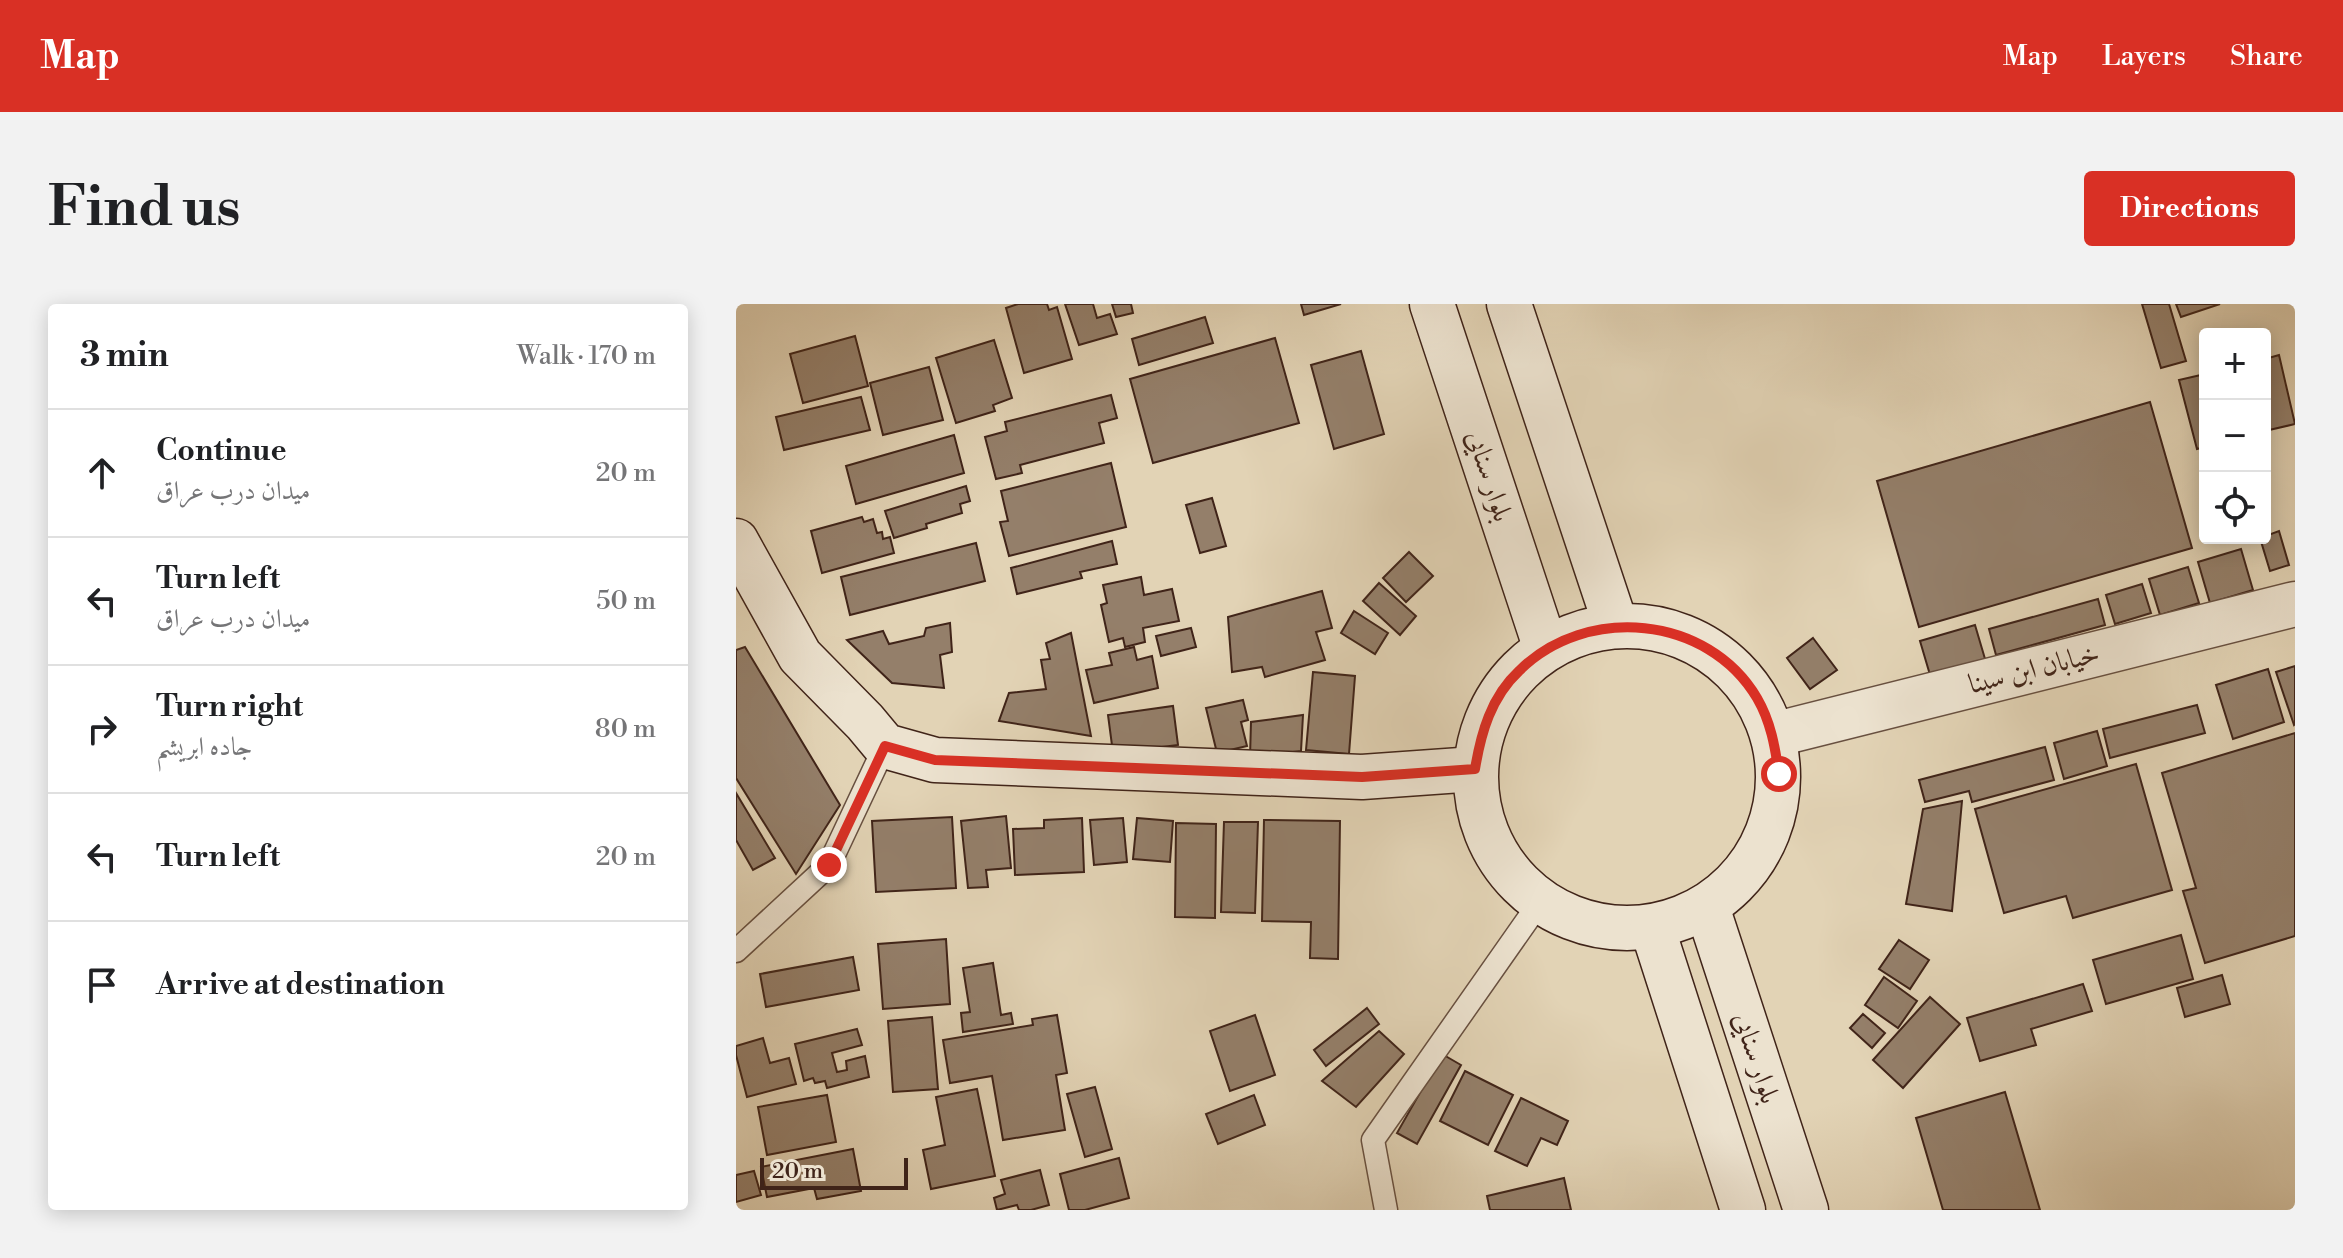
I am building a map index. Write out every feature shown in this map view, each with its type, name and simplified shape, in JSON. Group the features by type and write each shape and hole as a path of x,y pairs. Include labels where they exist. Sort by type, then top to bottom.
{"main road":[{"name":"بلوار سنایی","path":"1432,304 1546,649"},
{"path":"1509,304 1616,626"},
{"path":"736,541 800,656 885,746 935,760 1346,776 1475,769"},
{"name":"خیابان ابن سینا","path":"1773,735 2295,604"},
{"path":"1616,626 1657,629 1696,642 1730,665 1756,697 1773,735 1779,774 1775,813 1761,850 1737,882 1707,907 1652,927 1613,928 1574,920 1540,902 1510,876 1489,844 1477,808 1475,769 1481,734 1496,700 1518,671 1546,649 1580,633 1616,626"},
{"name":"بلوار سنایی","path":"1707,907 1806,1210"},
{"path":"1652,927 1743,1210"}],"lane":[{"path":"736,951 829,865 885,746"},
{"path":"1386,1210 1373,1140 1540,902"}],"building":[{"path":"1018,304 1047,304 1049,310 1057,307 1072,359 1024,373 1006,308"},
{"path":"1065,304 1093,304 1097,318 1110,314 1117,334 1079,345"},
{"path":"1112,304 1131,304 1133,313 1116,317"},
{"path":"1301,304 1341,304 1304,315"},
{"path":"2142,304 2169,304 2186,361 2161,368"},
{"path":"2176,304 2220,304 2181,317"},
{"path":"1205,317 1213,343 1139,365 1132,339"},
{"path":"855,336 868,386 803,403 790,354"},
{"path":"1275,338 1299,423 1153,463 1130,379"},
{"path":"994,340 1012,398 993,405 995,411 956,423 936,358"},
{"path":"1361,351 1384,434 1334,449 1311,365"},
{"path":"2279,355 2295,424 2271,430 2271,400 2271,357"},
{"path":"929,367 943,420 883,435 870,383"},
{"path":"2199,375 2199,448 2197,449 2179,380"},
{"path":"1111,395 1117,418 1099,423 1104,443 1020,465 1022,473 996,479 985,437 1007,431 1005,422"},
{"path":"861,397 870,430 784,450 776,417"},
{"path":"2150,402 2192,548 1919,627 1877,481"},
{"path":"954,435 964,473 856,504 846,466"},
{"path":"1111,463 1126,527 1009,556 1000,522 1008,521 1001,491"},
{"path":"966,486 970,501 960,504 962,513 894,538 885,511"},
{"path":"1212,498 1226,546 1200,553 1186,505"},
{"path":"862,517 864,522 873,519 877,533 882,532 883,539 890,537 894,553 822,573 811,531"},
{"path":"2279,531 2289,565 2270,571 2262,544 2271,544 2271,534"},
{"path":"1112,541 1117,564 1080,572 1082,578 1017,594 1011,568"},
{"path":"976,543 985,581 850,615 841,577"},
{"path":"2241,549 2253,590 2210,603 2198,562"},
{"path":"1409,552 1433,576 1406,602 1383,578"},
{"path":"2188,567 2199,603 2160,615 2149,579"},
{"path":"1141,577 1144,595 1172,589 1179,621 1143,628 1145,642 1125,647 1123,638 1109,642 1101,605 1107,603 1103,585"},
{"path":"1379,583 1416,616 1400,635 1363,601"},
{"path":"2142,584 2151,613 2115,624 2106,595"},
{"path":"1322,591 1332,628 1316,632 1325,660 1265,677 1262,667 1232,672 1228,617"},
{"path":"2098,599 2105,625 1996,655 1989,629"},
{"path":"1354,611 1388,633 1375,654 1341,633"},
{"path":"950,623 952,652 940,655 944,688 892,683 847,640 883,631 889,644 924,636 926,628"},
{"path":"1975,625 1988,669 1933,685 1920,641"},
{"path":"1191,628 1196,647 1161,656 1156,636"},
{"path":"1071,633 1091,736 999,721 1009,693 1046,689 1041,660 1050,659 1046,643"},
{"path":"1813,638 1837,670 1810,689 1787,658"},
{"path":"745,647 840,805 796,874 736,778 736,650"},
{"path":"1134,647 1137,660 1152,656 1158,688 1094,703 1086,670 1112,665 1109,653"},
{"path":"2295,666 2295,724 2294,725 2276,672"},
{"path":"2268,669 2284,722 2233,739 2216,685"},
{"path":"1313,672 1355,676 1349,754 1306,750"},
{"path":"1243,700 1248,720 1241,722 1247,746 1217,753 1206,708"},
{"path":"2197,705 2205,733 2110,758 2103,729"},
{"path":"1173,706 1178,745 1113,753 1108,715"},
{"path":"1303,715 1301,751 1250,757 1251,722"},
{"path":"2097,731 2107,766 2064,779 2054,743"},
{"path":"2295,733 2295,936 2205,963 2183,891 2196,888 2162,773"},
{"path":"2045,747 2054,780 1972,802 1969,791 1925,802 1919,780"},
{"path":"2136,764 2172,890 2073,918 2066,896 2004,913 1975,809"},
{"path":"736,793 775,858 753,870 736,840"},
{"path":"1962,801 1952,911 1906,904 1923,809"},
{"path":"1006,816 1011,868 986,870 988,887 968,888 961,821"},
{"path":"952,817 956,888 876,892 872,821"},
{"path":"1082,818 1084,872 1015,875 1013,829 1044,828 1044,820"},
{"path":"1123,818 1127,862 1094,865 1090,820"},
{"path":"1137,818 1173,821 1170,862 1133,859"},
{"path":"1264,820 1340,821 1338,959 1310,958 1311,922 1262,921"},
{"path":"1224,822 1258,822 1255,913 1221,912"},
{"path":"1176,823 1216,824 1215,918 1175,917"},
{"path":"2181,935 2193,979 2106,1004 2093,960"},
{"path":"946,939 950,1004 883,1009 878,944"},
{"path":"1899,940 1929,960 1910,989 1879,969"},
{"path":"853,957 859,990 766,1007 760,974"},
{"path":"993,963 1001,1015 1011,1013 1013,1024 963,1032 961,1013 970,1012 963,968"},
{"path":"2222,975 2230,1004 2185,1017 2177,988"},
{"path":"1884,977 1917,1001 1898,1028 1865,1005"},
{"path":"2083,984 2092,1011 2031,1029 2036,1045 1980,1061 1967,1018"},
{"path":"1930,997 1960,1024 1903,1088 1873,1060"},
{"path":"1367,1008 1379,1024 1326,1066 1314,1050"},
{"path":"1863,1014 1885,1033 1872,1048 1850,1028"},
{"path":"1057,1015 1067,1073 1056,1075 1065,1130 1003,1140 992,1076 950,1083 943,1040 1033,1025 1032,1019"},
{"path":"1255,1015 1275,1075 1230,1091 1210,1031"},
{"path":"932,1017 938,1089 893,1092 888,1021"},
{"path":"857,1029 862,1045 832,1053 837,1072 847,1070 846,1061 865,1056 869,1077 827,1088 825,1081 815,1083 813,1078 804,1081 795,1044"},
{"path":"1379,1031 1404,1054 1356,1107 1322,1081"},
{"path":"763,1038 770,1063 789,1058 796,1084 747,1097 736,1046"},
{"path":"1442,1054 1461,1065 1417,1144 1397,1133"},
{"path":"1465,1071 1513,1095 1488,1145 1440,1121"},
{"path":"1095,1087 1112,1149 1085,1157 1067,1094"},
{"path":"977,1089 995,1176 931,1189 923,1150 945,1145 936,1097"},
{"path":"2005,1092 2040,1210 1943,1210 1916,1118"},
{"path":"827,1095 836,1142 767,1155 758,1107"},
{"path":"1254,1095 1265,1125 1218,1144 1206,1114"},
{"path":"1521,1098 1568,1121 1557,1145 1541,1138 1527,1166 1495,1151"},
{"path":"853,1149 861,1191 817,1199 814,1188 767,1197 761,1167"},
{"path":"1119,1158 1129,1198 1085,1210 1069,1210 1060,1174"},
{"path":"1040,1170 1049,1205 1031,1210 1019,1210 1017,1205 997,1210 994,1198 1005,1194 1001,1180"},
{"path":"754,1171 761,1195 736,1202 736,1175"},
{"path":"1564,1178 1571,1210 1490,1210 1487,1196"}],"route":[{"path":"829,865 885,746 935,760 1362,777 1475,769 1481,734 1496,700 1518,671 1546,649 1580,633 1616,626 1657,629 1696,642 1730,665 1756,697 1773,735 1779,774"}]}
